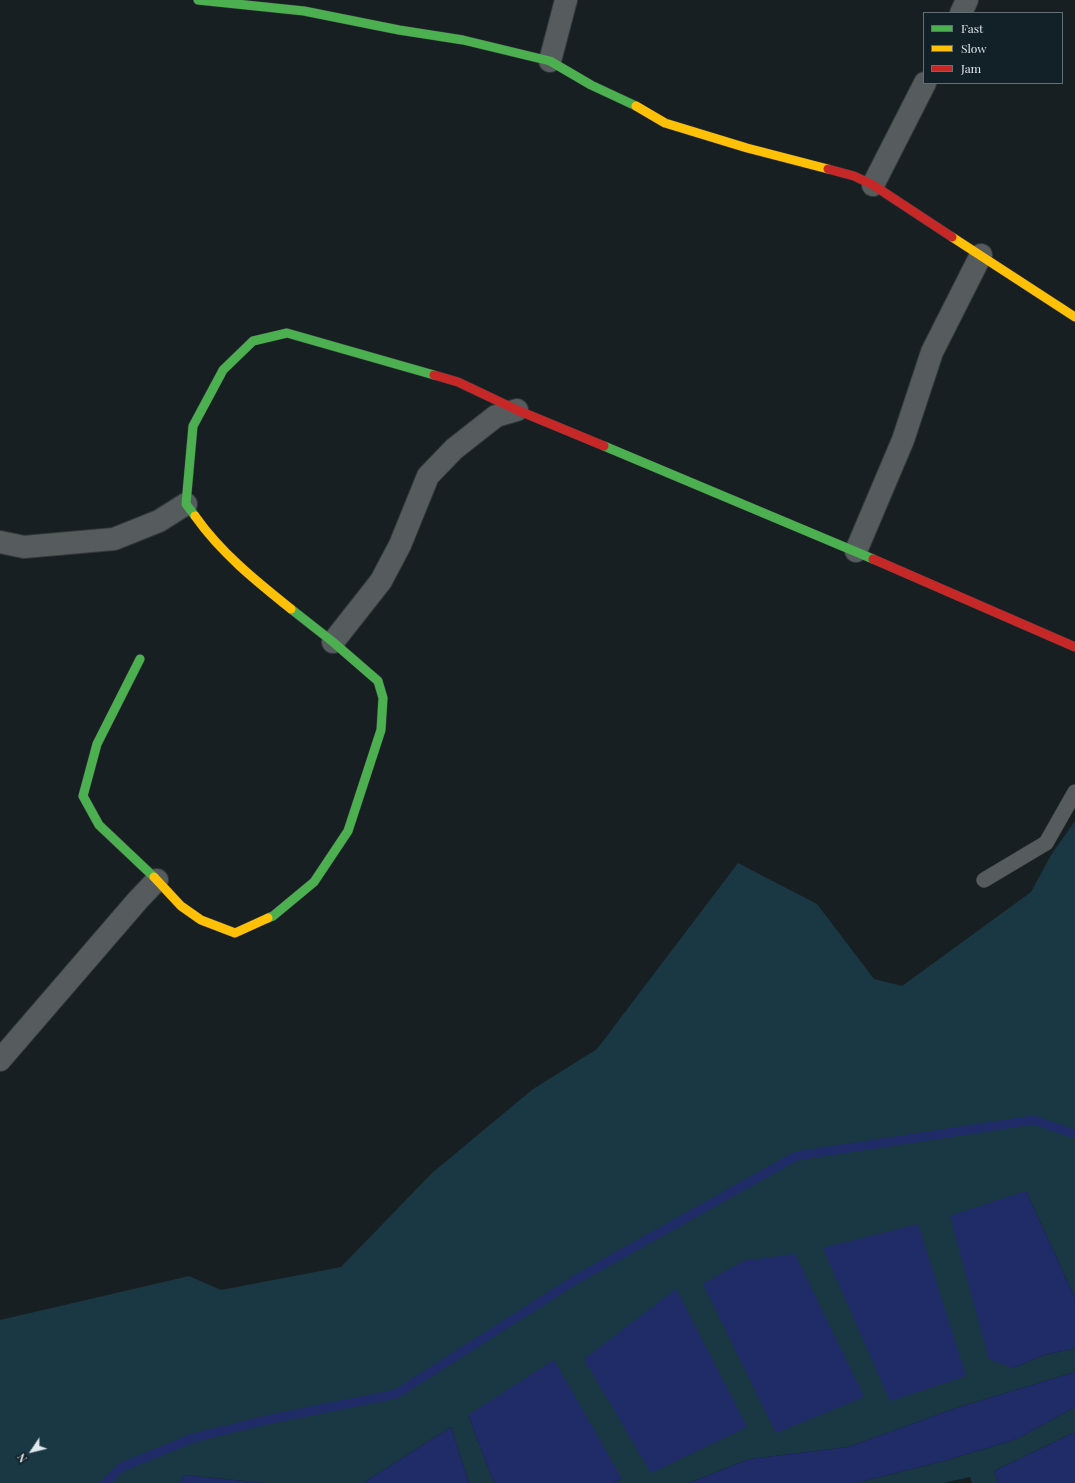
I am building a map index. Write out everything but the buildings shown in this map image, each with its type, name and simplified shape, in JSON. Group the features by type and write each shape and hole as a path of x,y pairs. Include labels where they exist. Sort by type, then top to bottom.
{"street":[{"path":"198,0 304,11 399,30 463,40 550,61 591,85 627,101 665,123 747,148 854,176 873,185 1075,317"},
{"path":"550,61 566,0"},
{"path":"962,12 968,0"},
{"path":"873,185 924,84"},
{"path":"856,551 903,440 932,352 981,256"},
{"path":"140,659 97,744 82,796 99,825 157,880 181,906 201,920 235,933 273,916 314,882 348,831 381,730 383,698 378,681 333,642 258,583 227,555 203,528 186,504 193,426 223,370 253,340 287,333 458,382 517,410 856,551 1075,648"},
{"path":"333,642 381,581 400,545 428,476 459,445 496,416 517,410"},
{"path":"0,542 24,547 114,539 159,521 186,504"},
{"path":"0,1060 157,880"}],"lane":[{"path":"984,880 1046,843 1075,792"}],"shaded area":[{"path":"1075,821 1075,1298 1026,1191 1013,1368 1044,1355 1072,1349 1075,1345 1075,1372 956,1408 848,1447 749,1459 689,1483 613,1483 622,1479 468,1415 494,1483 469,1483 451,1427 363,1483 264,1483 184,1475 180,1483 0,1483 0,1320 189,1276 221,1290 341,1267 432,1173 533,1089 597,1049 738,863 817,904 874,979 902,986 1031,892 1051,855"},
{"path":"1075,1407 1075,1432 994,1471 998,1483 972,1483 970,1477 943,1483 855,1483 947,1460 1017,1439"}],"water":[{"path":"1026,1191 1075,1298 1075,1345 1072,1349 1044,1355 1013,1368 989,1359 950,1216"},
{"path":"918,1224 966,1376 890,1401 823,1248"},
{"path":"795,1254 864,1397 776,1433 703,1284 743,1261"},
{"path":"676,1289 747,1427 651,1473 584,1359"},
{"path":"554,1360 622,1479 613,1483 494,1483 468,1415"},
{"path":"1075,1372 1075,1407 1017,1439 947,1460 855,1483 689,1483 749,1459 848,1447 956,1408"},
{"path":"451,1427 469,1483 363,1483"},
{"path":"1075,1432 1075,1483 998,1483 994,1471"},
{"path":"184,1475 264,1483 180,1483"}],"waterway":[{"path":"106,1483 120,1468 193,1438 266,1420 396,1394 575,1280 796,1156 1033,1120 1075,1134"}],"traffic: fast":[{"path":"198,0 304,11 399,30 463,40 550,61 591,85 636,106"},
{"path":"195,516 186,504 193,426 223,370 253,341 287,333 434,375"},
{"path":"604,446 873,559"},
{"path":"268,918 273,916 314,882 348,831 381,730 383,698 378,681 333,642 291,609"},
{"path":"140,659 97,744 83,796 99,825 154,877"}],"traffic: slow":[{"path":"636,106 665,123 747,148 828,169"},
{"path":"952,237 1075,317"},
{"path":"195,516 228,554 252,577 291,609"},
{"path":"154,877 181,906 201,920 235,933 268,918"}],"traffic: jam":[{"path":"828,169 854,176 873,185 952,237"},
{"path":"434,375 458,382 517,410 604,446"},
{"path":"873,559 1075,647"}]}
